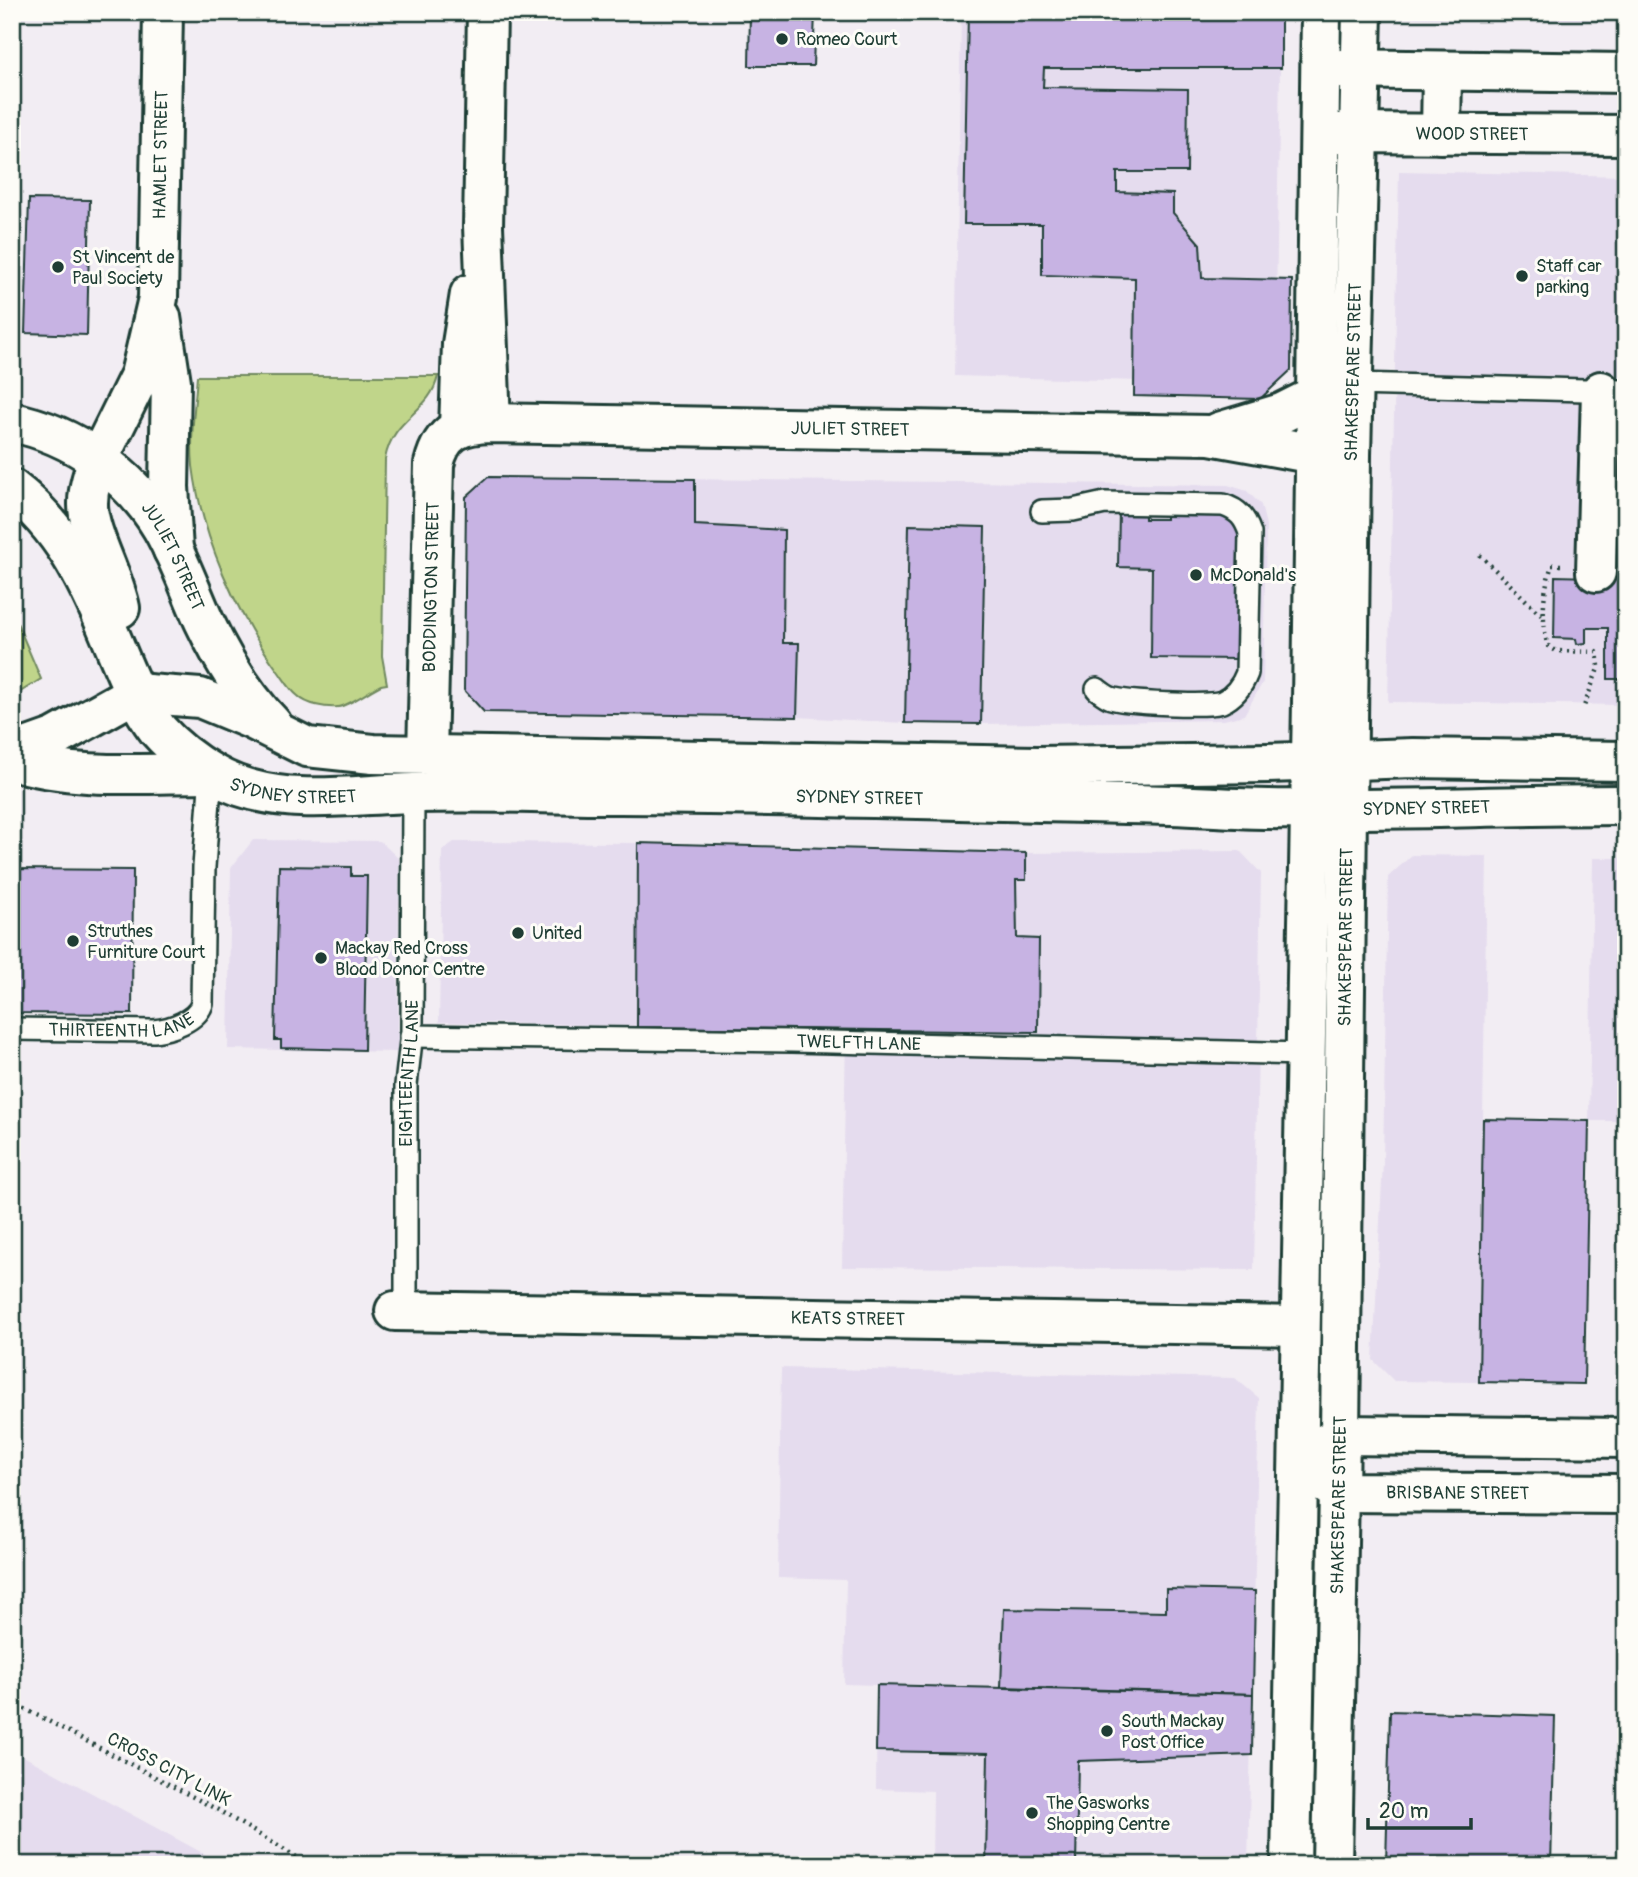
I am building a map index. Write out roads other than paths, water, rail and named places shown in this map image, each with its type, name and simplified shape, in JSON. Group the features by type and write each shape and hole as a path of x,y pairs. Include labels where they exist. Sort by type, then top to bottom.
{"street":[{"name":"HAMLET STREET","path":"163,12 158,298 171,382 169,487 173,550"},
{"path":"475,426 483,212 486,12"},
{"name":"SHAKESPEARE STREET","path":"1321,12 1316,396 1333,455"},
{"name":"SHAKESPEARE STREET","path":"1332,1865 1340,1435 1329,809 1333,455 1353,384 1362,12"},
{"path":"1320,68 1626,73"},
{"path":"1441,134 1443,71"},
{"name":"WOOD STREET","path":"1320,133 1626,135"},
{"name":"HAMLET STREET","path":"127,676 120,605 88,508 91,482 98,460 140,376 158,298"},
{"path":"1597,569 1613,391"},
{"name":"JULIET STREET","path":"1210,435 1282,413 1316,396"},
{"name":"JULIET STREET","path":"12,422 49,433 98,460 141,500 161,527 230,670 264,716 288,737"},
{"name":"JULIET STREET","path":"475,426 1210,435 1333,455"},
{"name":"BODDINGTON STREET","path":"413,793 427,755 435,464 440,445 475,426"},
{"path":"12,489 31,503 48,521 71,555 91,592 127,676 54,738 12,753"},
{"name":"SYDNEY STREET","path":"127,676 200,698 307,747 332,751 1050,766 1268,764 1413,758 1626,761"},
{"name":"SYDNEY STREET","path":"127,676 163,735 211,773 247,789 288,797 413,793 670,795 1329,809 1626,805"},
{"path":"12,760 39,767 100,772 211,773"},
{"name":"SHAKESPEARE STREET","path":"1291,1865 1306,1054 1329,809"},
{"name":"KEATS STREET","path":"400,1311 1300,1326"},
{"path":"1338,1492 1298,1462 1340,1435 1626,1438"},
{"path":"1419,1435 1419,1493"},
{"name":"BRISBANE STREET","path":"1338,1492 1626,1494"}],"lane":[{"path":"1353,384 1613,391"},
{"path":"1042,511 1073,510 1105,503 1223,505 1240,513 1246,520 1250,533 1247,673 1235,694 1217,703 1139,703 1112,698 1097,689"},
{"name":"THIRTEENTH LANE","path":"12,1029 154,1031 194,1017 200,1010 204,867 211,773"},
{"name":"EIGHTEENTH LANE","path":"400,1311 406,1085 411,1036 413,793"},
{"name":"TWELFTH LANE","path":"411,1036 779,1041 1306,1054"}],"place":[{"name":"Romeo Court","path":"782,39"},
{"name":"St Vincent de Paul Society","path":"58,267"},
{"name":"Staff car parking","path":"1522,276"},
{"name":"McDonald's","path":"1196,575"},
{"name":"United","path":"518,933"},
{"name":"Struthes Furniture Court","path":"73,941"},
{"name":"Mackay Red Cross Blood Donor Centre","path":"321,958"},
{"name":"South Mackay Post Office","path":"1107,1731"},
{"name":"The Gasworks Shopping Centre","path":"1032,1813"}]}
